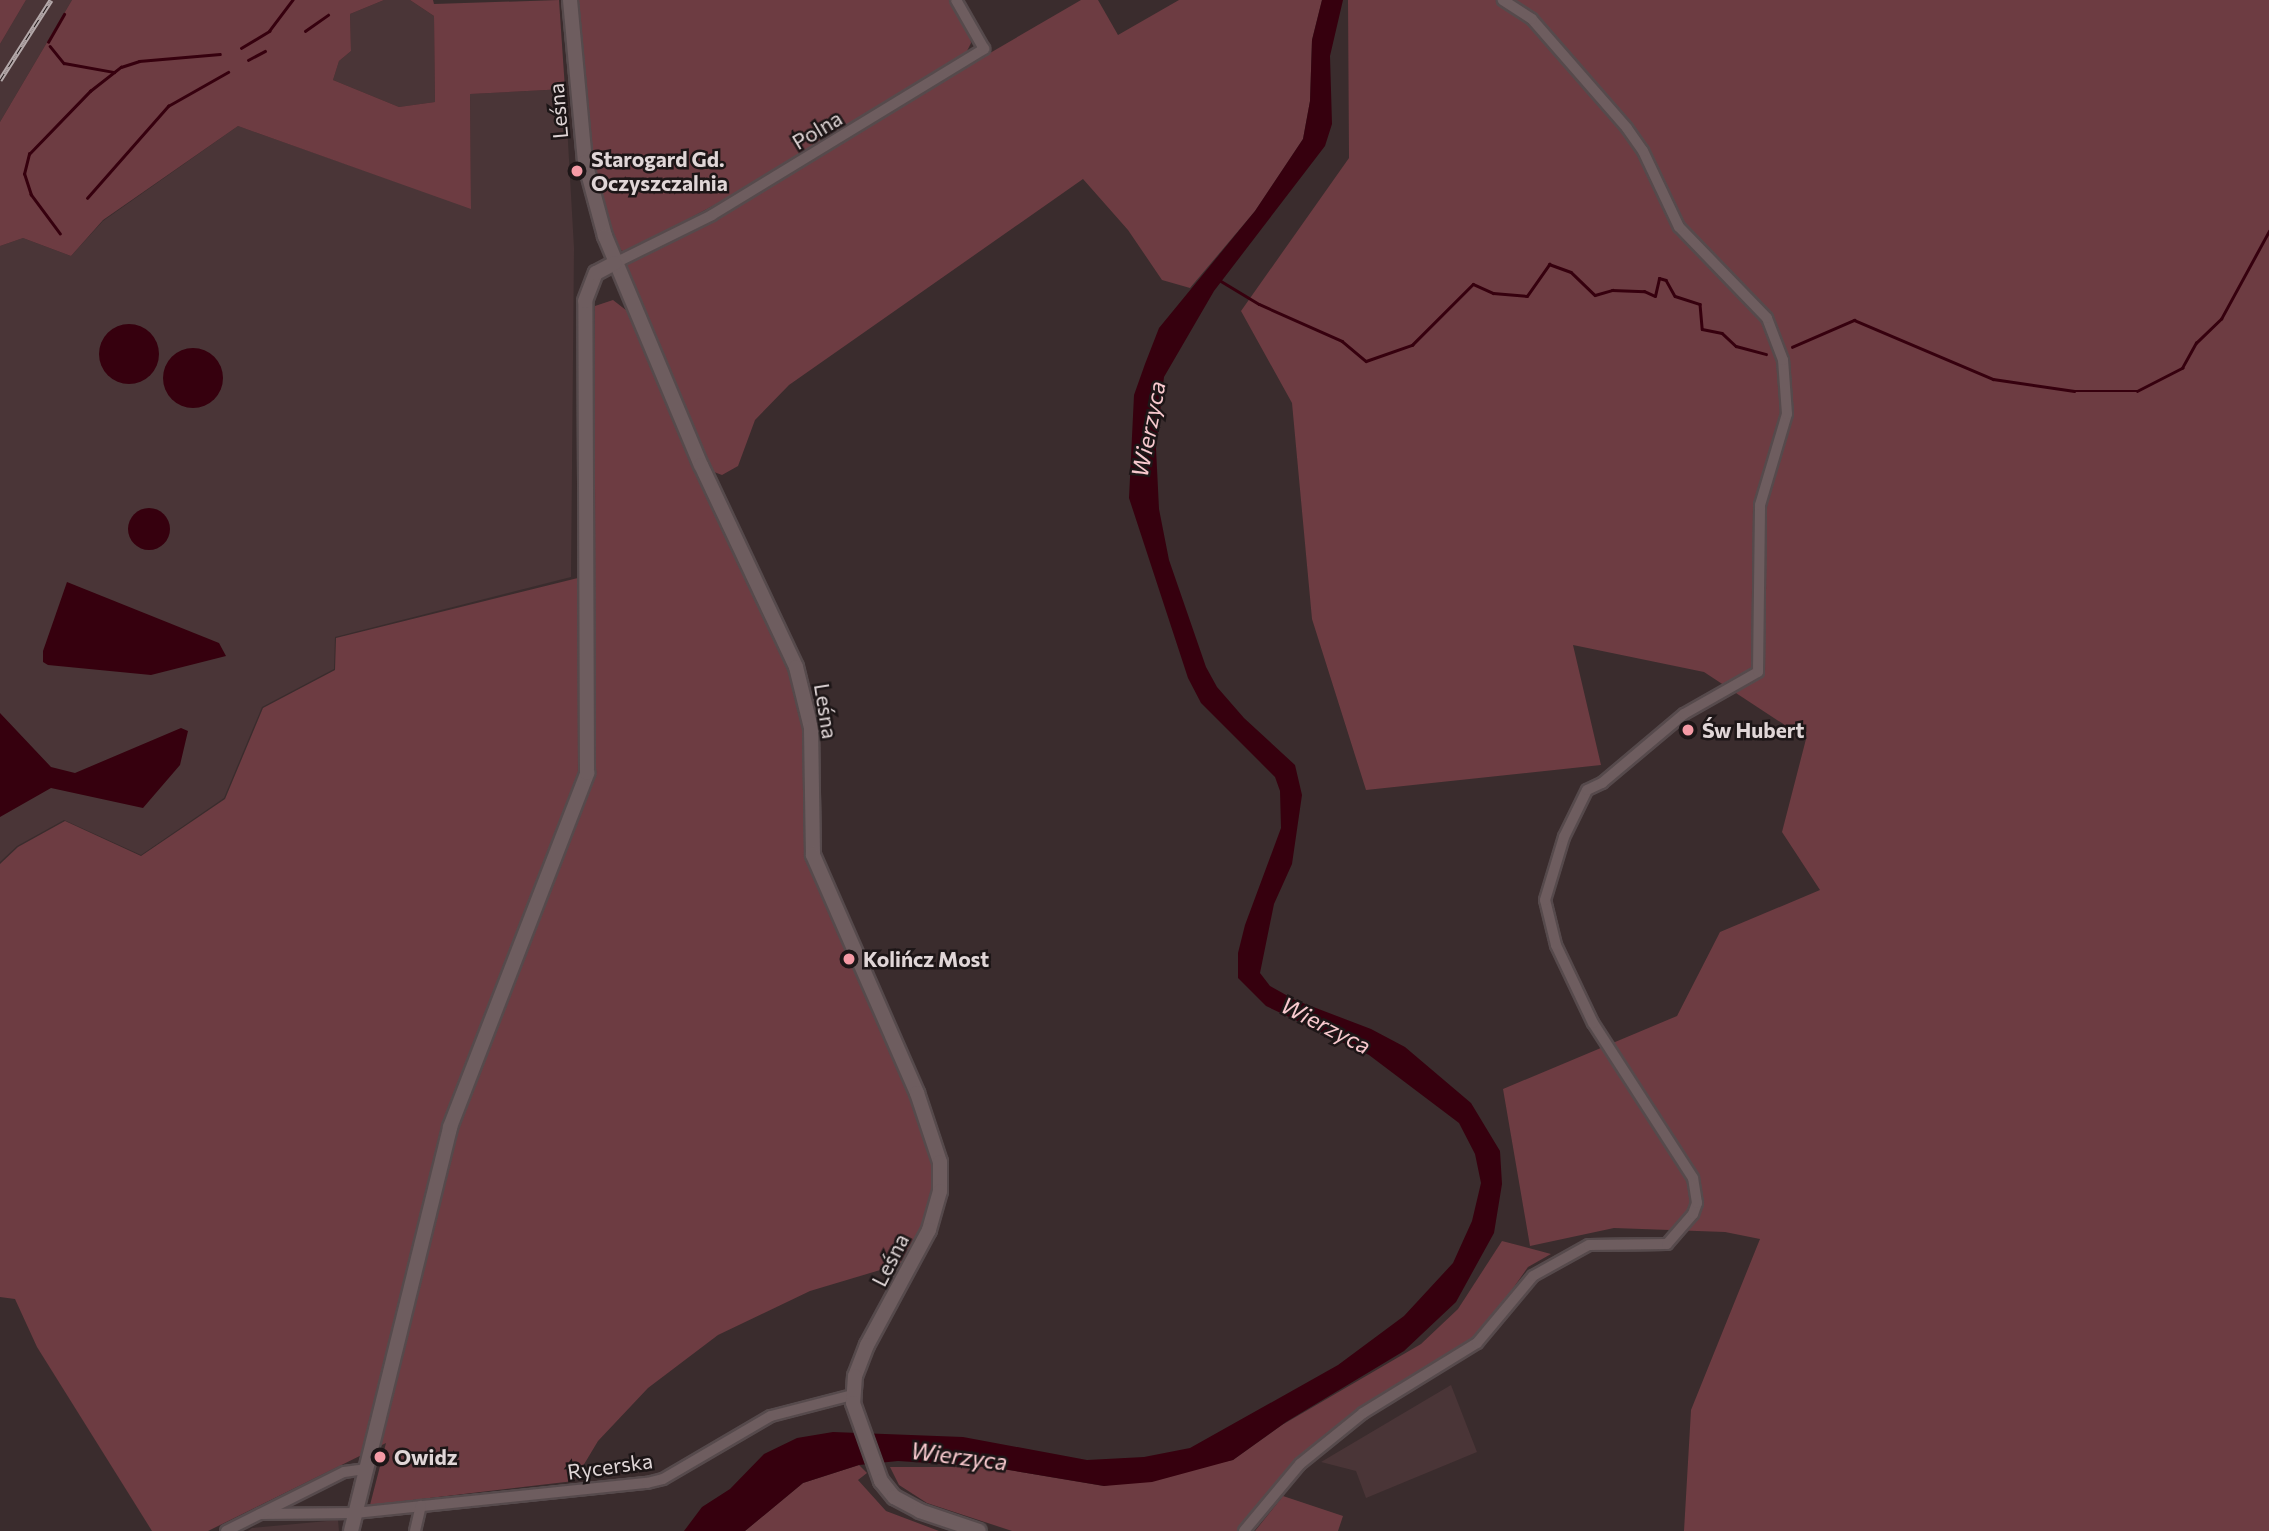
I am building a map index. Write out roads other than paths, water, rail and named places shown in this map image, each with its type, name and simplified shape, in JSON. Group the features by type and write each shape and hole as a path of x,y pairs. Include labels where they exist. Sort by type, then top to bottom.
{"street":[{"name":"Leśna","path":"570,0 585,162 615,262 706,475 796,667 811,728 813,855 917,1093 940,1162 940,1191 929,1230 867,1345 852,1395"},
{"name":"Polna","path":"615,262 712,215 985,49 956,0"},
{"path":"1244,1531 1281,1483 1363,1413 1477,1343 1533,1276 1589,1245 1667,1244 1693,1214 1697,1203 1693,1178 1593,1023 1556,945 1545,900 1564,837 1587,790 1602,783 1684,714 1758,672 1760,505 1787,414 1783,360 1767,318 1679,227 1643,151 1627,128 1532,19 1503,0"},
{"path":"351,1531 450,1127 587,773 585,301 596,273 615,262"},
{"path":"852,1395 875,1466 894,1497 920,1511 979,1531"},
{"name":"Rycerska","path":"260,1514 355,1513 646,1483 663,1479 771,1416 852,1395"},
{"path":"226,1531 344,1472 365,1469"},
{"path":"305,1492 316,1513"},
{"path":"415,1531 421,1506"}],"water":[{"name":"Wierzyca","path":"1322,0 1343,0 1330,56 1332,124 1325,146 1214,291 1164,377 1156,448 1159,509 1169,560 1206,667 1217,687 1244,718 1295,765 1302,795 1292,864 1274,904 1260,973 1270,986 1295,1000 1371,1029 1405,1047 1471,1103 1500,1151 1502,1184 1494,1233 1456,1302 1404,1351 1286,1422 1233,1460 1152,1482 1104,1486 991,1467 898,1461 859,1465 803,1483 745,1531 684,1531 702,1507 730,1489 764,1454 797,1438 833,1432 963,1437 1087,1460 1144,1457 1190,1448 1338,1365 1404,1316 1453,1263 1472,1221 1481,1183 1475,1154 1459,1123 1369,1055 1266,1006 1238,978 1238,953 1245,925 1281,828 1280,791 1275,777 1201,703 1188,678 1129,498 1134,395 1145,364 1159,328 1255,211 1303,139 1310,101 1312,40"},
{"path":"129,324 146,329 154,337 159,354 154,371 146,379 129,384 112,379 104,371 99,354 104,337 112,329"},
{"path":"193,348 210,353 218,361 223,378 218,395 210,403 193,408 176,403 168,395 163,378 168,361 176,353"},
{"path":"149,508 164,514 170,529 164,544 149,550 134,544 128,529 134,514"},
{"path":"67,582 219,643 226,656 151,675 48,665 43,662 43,651"},
{"path":"0,713 51,767 75,773 181,728 188,731 180,765 143,808 51,788 0,817"}],"waterway":[{"path":"241,48 269,31 292,0"},
{"path":"48,42 64,14"},
{"path":"305,31 328,15"},
{"path":"50,46 64,63 114,72"},
{"path":"248,60 265,51"},
{"path":"60,234 31,195 24,174 29,154 90,91 121,67 139,61 220,54"},
{"path":"87,198 168,106 228,72"},
{"path":"1792,347 1854,320 1993,379 2074,391 2137,391 2182,368 2196,343 2221,319 2269,231"},
{"path":"1221,281 1259,304 1342,341 1366,361 1412,345 1473,284 1493,293 1527,296 1549,264 1571,272 1595,295 1612,290 1644,291 1655,296 1659,278 1666,280 1675,296 1700,304 1702,329 1722,333 1736,346 1766,354"}],"railway":[{"path":"0,80 51,0"}],"place":[{"name":"Starogard Gd. Oczyszczalnia","path":"577,171"},
{"name":"Św Hubert","path":"1688,730"},
{"name":"Kolińcz Most","path":"849,959"},
{"name":"Owidz","path":"380,1457"}]}
